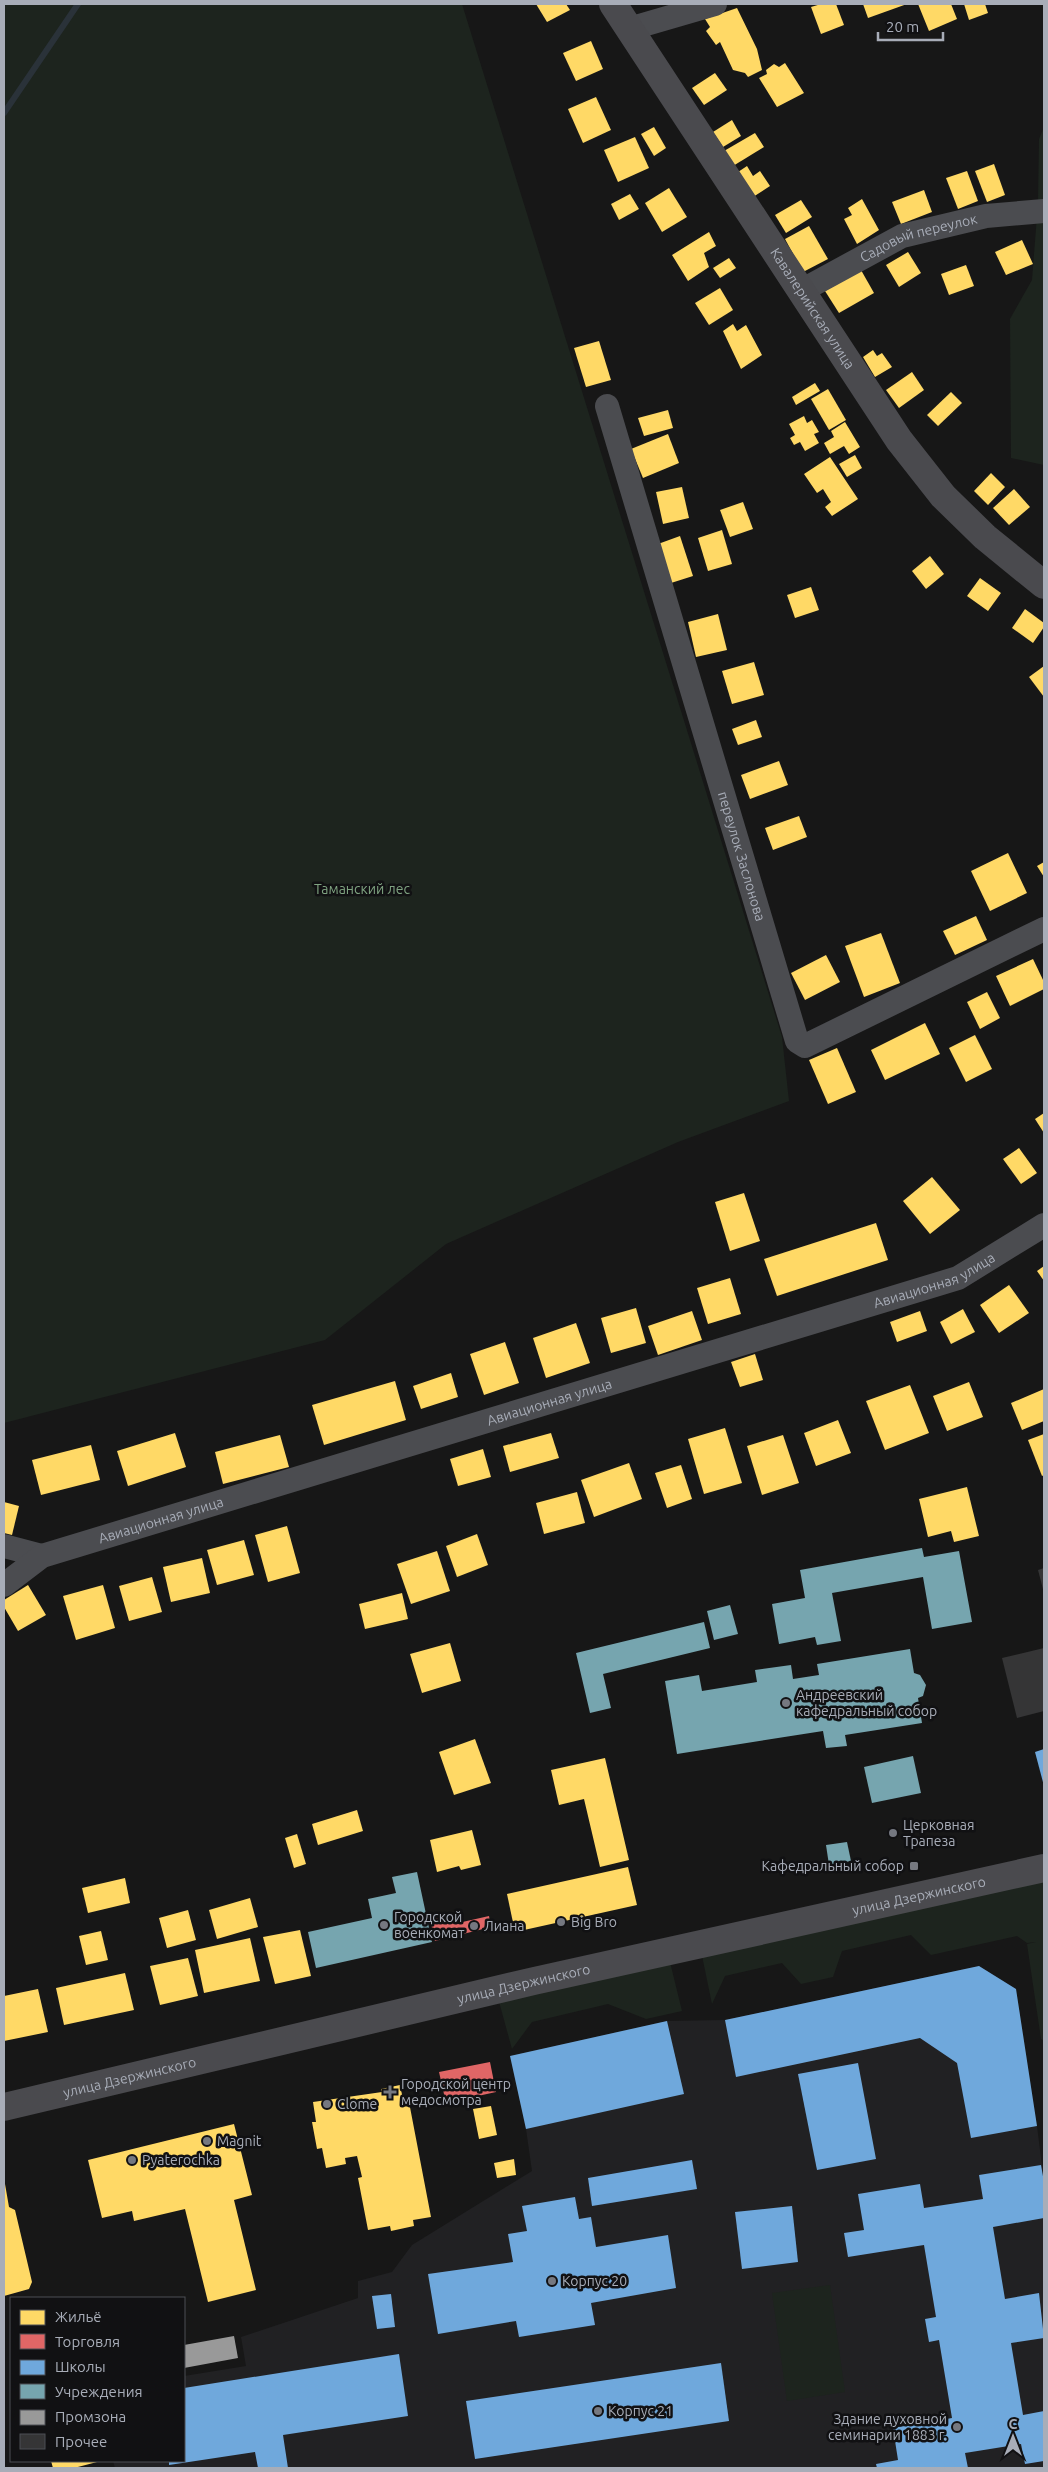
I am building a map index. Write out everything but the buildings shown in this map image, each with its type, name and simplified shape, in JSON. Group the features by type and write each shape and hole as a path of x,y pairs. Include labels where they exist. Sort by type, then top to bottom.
{"street":[{"name":"Кавалерийская улица","path":"613,4 899,440 943,496 985,537 1044,585"},
{"path":"629,29 715,4"},
{"name":"Садовый переулок","path":"801,291 902,236 986,216 1044,211"},
{"name":"переулок Заслонова","path":"607,406 797,1041 805,1046 1044,930"},
{"name":"Авиационная улица","path":"4,1584 42,1556 958,1278 1044,1225"},
{"path":"4,1546 42,1556"},
{"name":"улица Дзержинского","path":"4,2107 534,1982 1044,1868"}],"shaded area":[{"path":"979,1966 1016,1989 1044,2182 1044,2468 115,2468 113,2462 185,2462 185,2376 246,2366 241,2337 358,2298 358,2281 392,2272 412,2245 532,2171 526,2129 510,2056 667,2021 725,2020"}],"green space":[{"name":"Таманский лес","path":"4,4 462,4 782,1037 789,1101 678,1142 446,1244 325,1340 4,1423"},
{"path":"1044,127 1044,465 1011,458 1010,319 1032,280 1038,203 1039,139"},
{"path":"1044,1878 1044,2041 1041,2039 1027,1944 1036,1942 1027,1943 1017,1936 931,1955 911,1935 842,1951 833,1977 801,1984 782,1963 725,1976 712,2004 701,1951"},
{"path":"669,1958 682,2011 646,2019 608,2004 532,2022 512,2049 498,1998"},
{"path":"830,2285 845,2392 787,2401 772,2293"}],"waterway":[{"path":"4,113 78,4"}],"place":[{"name":"Андреевский кафедральный собор","path":"786,1703"},
{"name":"Церковная Трапеза","path":"893,1833"},
{"name":"Кафедральный собор","path":"914,1866"},
{"name":"Big Bro","path":"561,1922"},
{"name":"Городской военкомат","path":"384,1925"},
{"name":"Лиана","path":"474,1926"},
{"name":"Городской центр медосмотра","path":"390,2092"},
{"name":"Clome","path":"327,2104"},
{"name":"Magnit","path":"207,2141"},
{"name":"Pyaterochka","path":"132,2160"},
{"name":"Корпус 20","path":"552,2281"},
{"name":"Корпус 21","path":"598,2411"},
{"name":"Здание духовной семинарии 1883 г.","path":"957,2427"}]}
